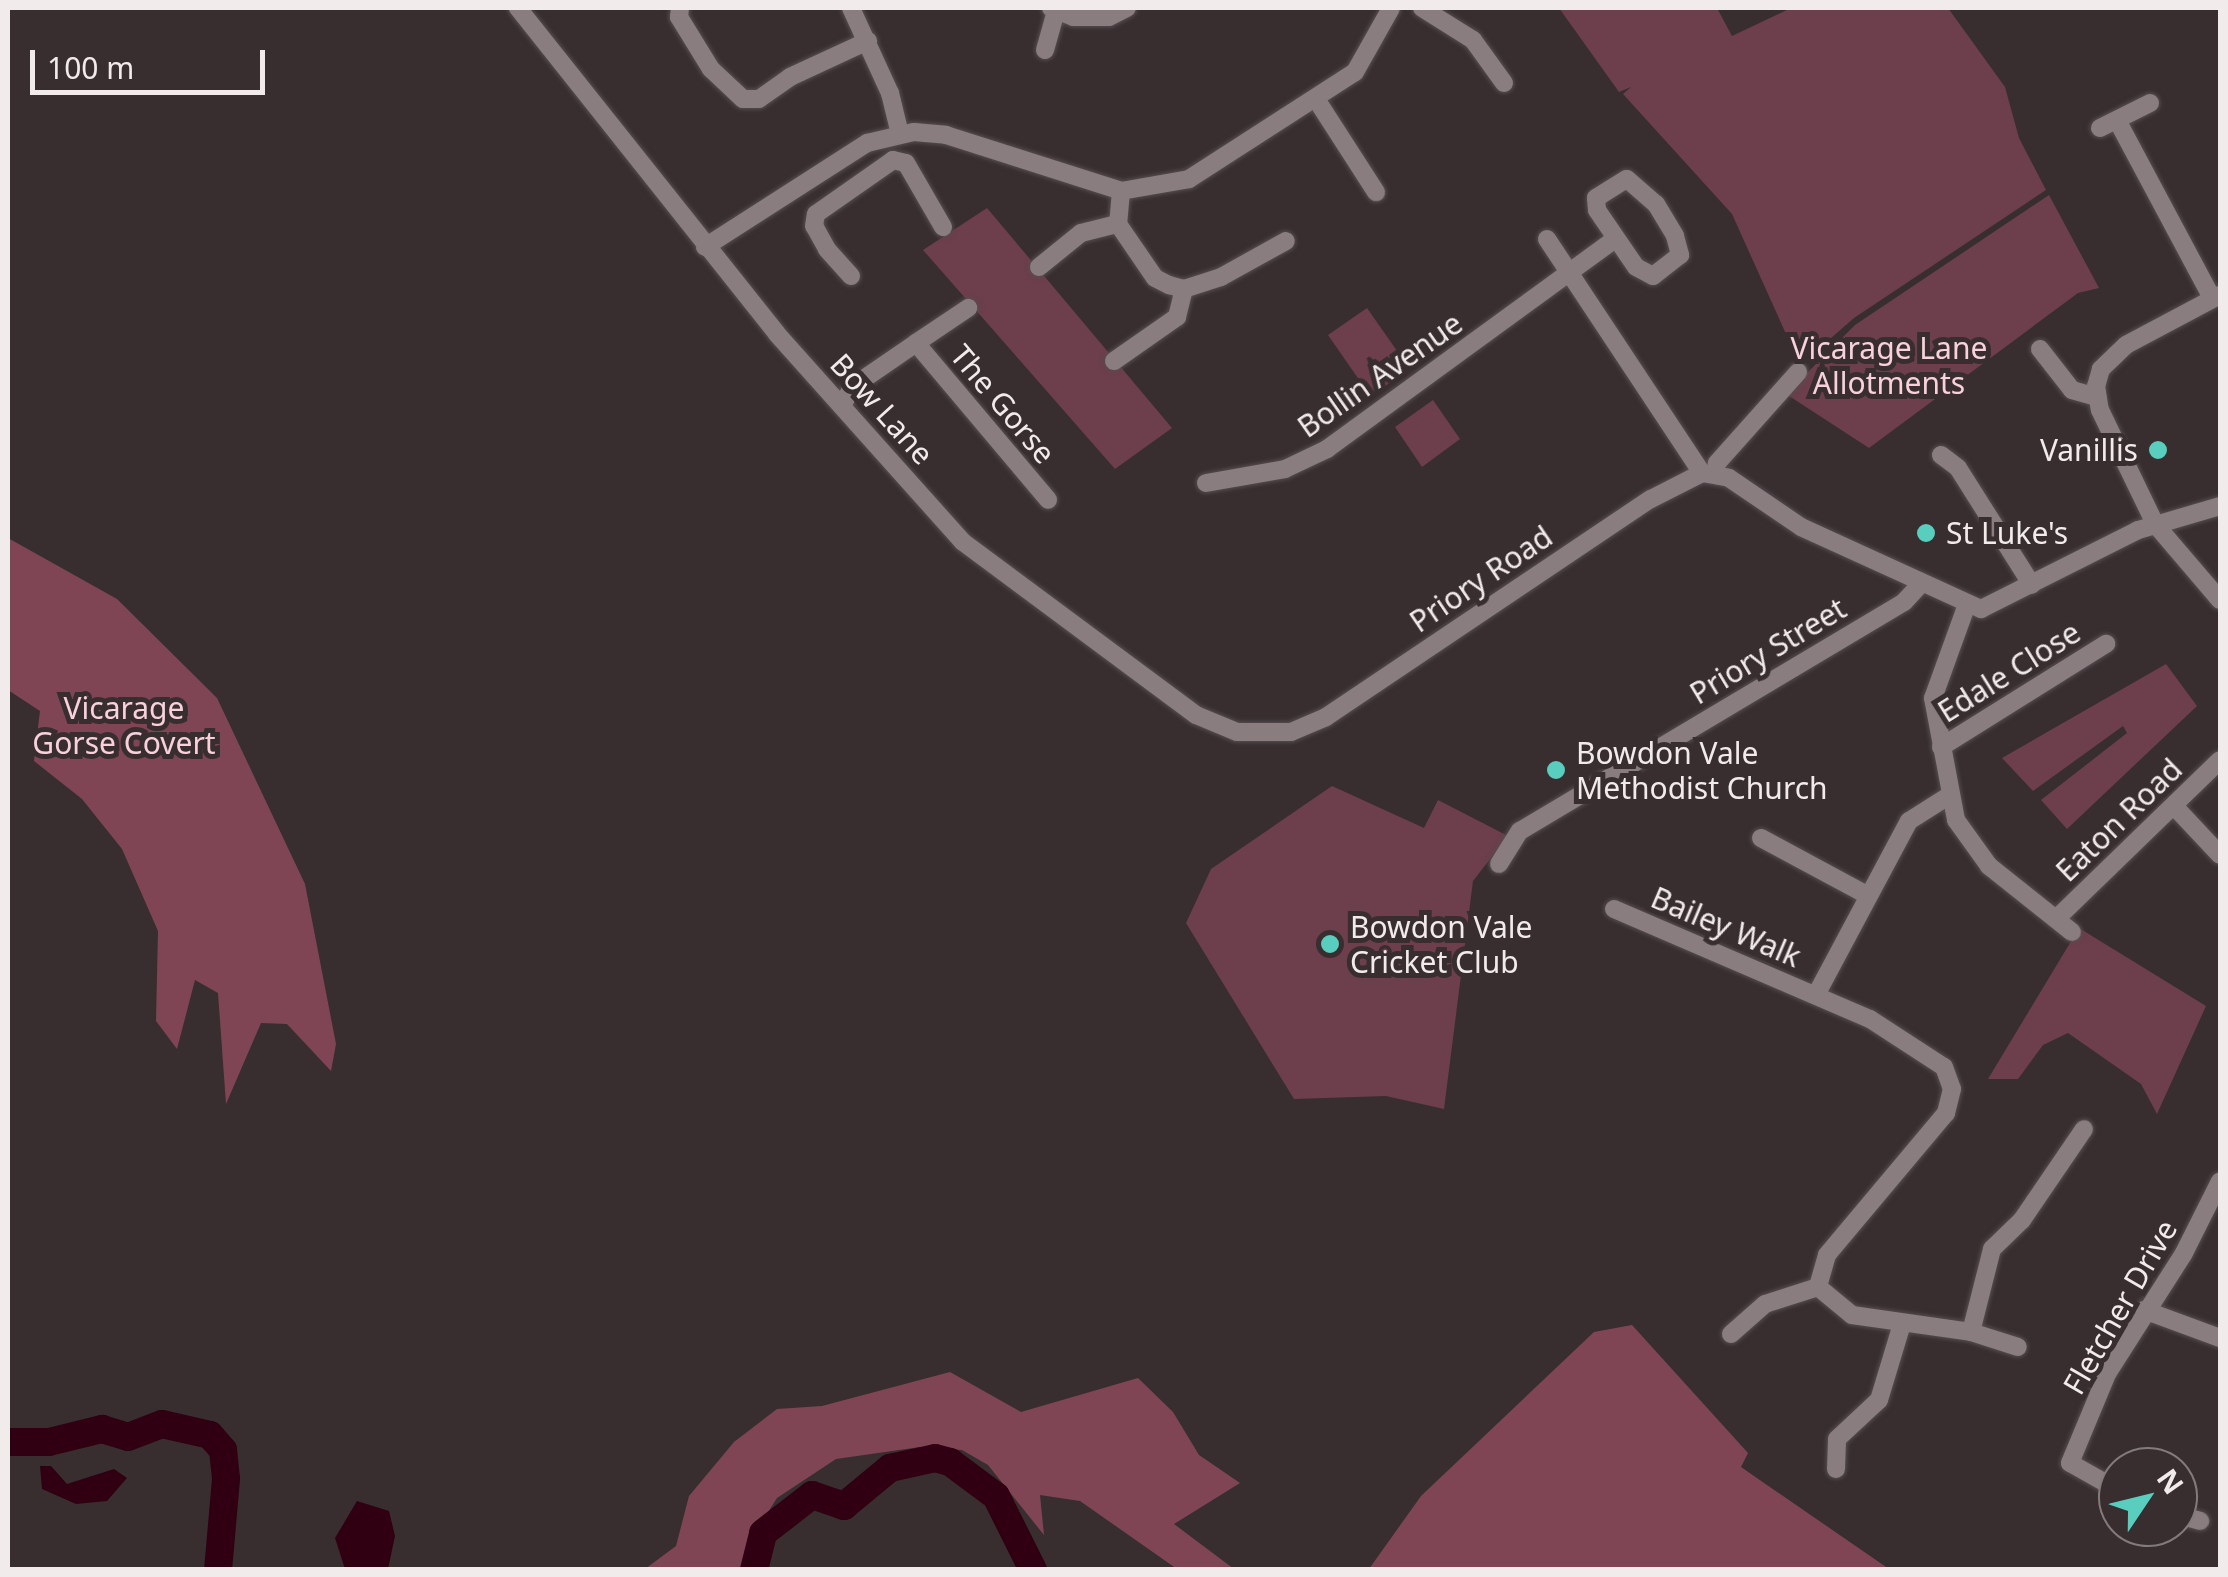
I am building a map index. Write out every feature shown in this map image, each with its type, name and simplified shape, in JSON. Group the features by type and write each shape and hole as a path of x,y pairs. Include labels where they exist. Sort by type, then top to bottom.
{"street":[{"name":"Bow Lane","path":"518,8 706,246 963,542 1067,624 1196,715 1237,732 1291,732"},
{"path":"680,8 678,17 711,69 744,100 759,98 868,41"},
{"path":"850,8 868,41 900,134"},
{"path":"1045,50 1053,9 1110,17 1128,8"},
{"path":"706,246 867,143 900,134 946,135 1122,191 1190,179 1355,72 1391,8"},
{"path":"1422,8 1473,40 1504,82"},
{"path":"1316,100 1376,192"},
{"path":"2150,103 2108,124 2216,296 2112,356 2098,377 2096,397 2155,524 2220,600"},
{"path":"851,276 840,270 814,226 816,214 842,191 900,159 944,227"},
{"path":"826,168 842,191"},
{"path":"1627,178 1667,220 1680,255 1652,276 1643,274 1615,240 1596,198 1627,178"},
{"path":"1122,191 1118,224 1156,278 1184,289 1221,277 1286,241"},
{"path":"1039,267 1082,234 1118,224"},
{"path":"1547,239 1709,474 1802,527 1966,607 1996,606 2155,524 2220,506"},
{"name":"Bollin Avenue","path":"1206,482 1248,479 1307,461 1615,240"},
{"path":"1114,360 1177,317 1184,289"},
{"name":"The Gorse","path":"842,406 852,387 968,308"},
{"name":"The Gorse","path":"916,343 1048,500"},
{"path":"2040,349 2072,390 2096,397"},
{"path":"1709,474 1798,372"},
{"path":"1941,455 1958,468 2032,585"},
{"name":"Priory Road","path":"1291,732 1326,717 1652,498 1709,474"},
{"name":"Priory Street","path":"1500,864 1520,831 1904,602 1920,586"},
{"path":"1966,607 1933,698 1950,795 1969,843 2072,932"},
{"name":"Edale Close","path":"1940,746 2106,644"},
{"name":"Eaton Road","path":"2056,919 2220,760"},
{"path":"1816,995 1909,821 1950,795"},
{"path":"2174,806 2220,855"},
{"path":"1762,838 1867,894"},
{"name":"Bailey Walk","path":"1614,909 1816,995 1944,1067 1953,1098 1827,1255 1818,1287"},
{"path":"1971,1332 1992,1249 2022,1220 2084,1129"},
{"name":"Fletcher Drive","path":"2098,1479 2070,1463 2144,1310 2184,1253 2220,1180"},
{"path":"1731,1334 1766,1304 1818,1287 1852,1315 1901,1327 1971,1332 2018,1348"},
{"path":"2144,1310 2220,1338"},
{"path":"1836,1468 1836,1439 1879,1400 1901,1327"}],"green space":[{"path":"1559,8 1717,8 1732,36 1791,8 1948,8 2005,87 2019,138 2046,190 1854,318 1800,365 1732,214 1623,94 1631,87 1619,92"},
{"name":"Vicarage Lane Allotments","path":"2049,195 2099,288 2078,293 1869,448 1786,394 1855,325"},
{"path":"987,208 1172,428 1115,469 923,250"},
{"path":"1367,308 1409,368 1371,397 1328,335"},
{"path":"1433,400 1460,439 1422,467 1395,427"},
{"name":"Vicarage Gorse Covert","path":"8,538 117,599 217,698 305,884 336,1044 331,1071 287,1024 261,1023 226,1104 218,993 195,980 177,1049 156,1021 158,931 122,849 82,799 34,761 40,711 8,690"},
{"path":"2166,664 2197,706 2067,829 2041,800 2127,733 2123,726 2033,791 2002,758"},
{"name":"Bowdon Vale Cricket Club","path":"1332,786 1424,828 1438,800 1508,836 1473,881 1444,1109 1386,1096 1294,1099 1186,923 1211,869"},
{"path":"2079,928 2206,1006 2157,1114 2141,1084 2068,1033 2043,1045 2018,1079 1988,1079"},
{"path":"1632,1325 1748,1453 1741,1467 1889,1569 1369,1569 1421,1496 1594,1332"},
{"path":"950,1372 1021,1412 1138,1378 1173,1412 1199,1455 1240,1483 1174,1524 1234,1569 1177,1569 1080,1501 1040,1495 1044,1535 988,1465 962,1450 920,1447 836,1459 777,1498 755,1533 747,1569 645,1569 676,1546 689,1496 734,1442 777,1409 822,1406"}],"shaded area":[{"path":"40,1466 51,1466 67,1484 114,1469 127,1478 107,1501 76,1504 42,1489"},
{"path":"357,1501 389,1511 395,1536 388,1569 345,1569 335,1538"}],"waterway":[{"path":"8,1442 49,1442 102,1429 128,1437 162,1424 210,1435 223,1450 226,1479 218,1570"},
{"path":"754,1570 763,1533 812,1495 844,1506 890,1468 935,1458 950,1462 996,1496 1033,1570"}],"place":[{"name":"Vanillis","path":"2158,450"},
{"name":"St Luke's","path":"1926,533"},
{"name":"Bowdon Vale Methodist Church","path":"1556,770"},
{"name":"Bowdon Vale Cricket Club","path":"1330,944"}]}
